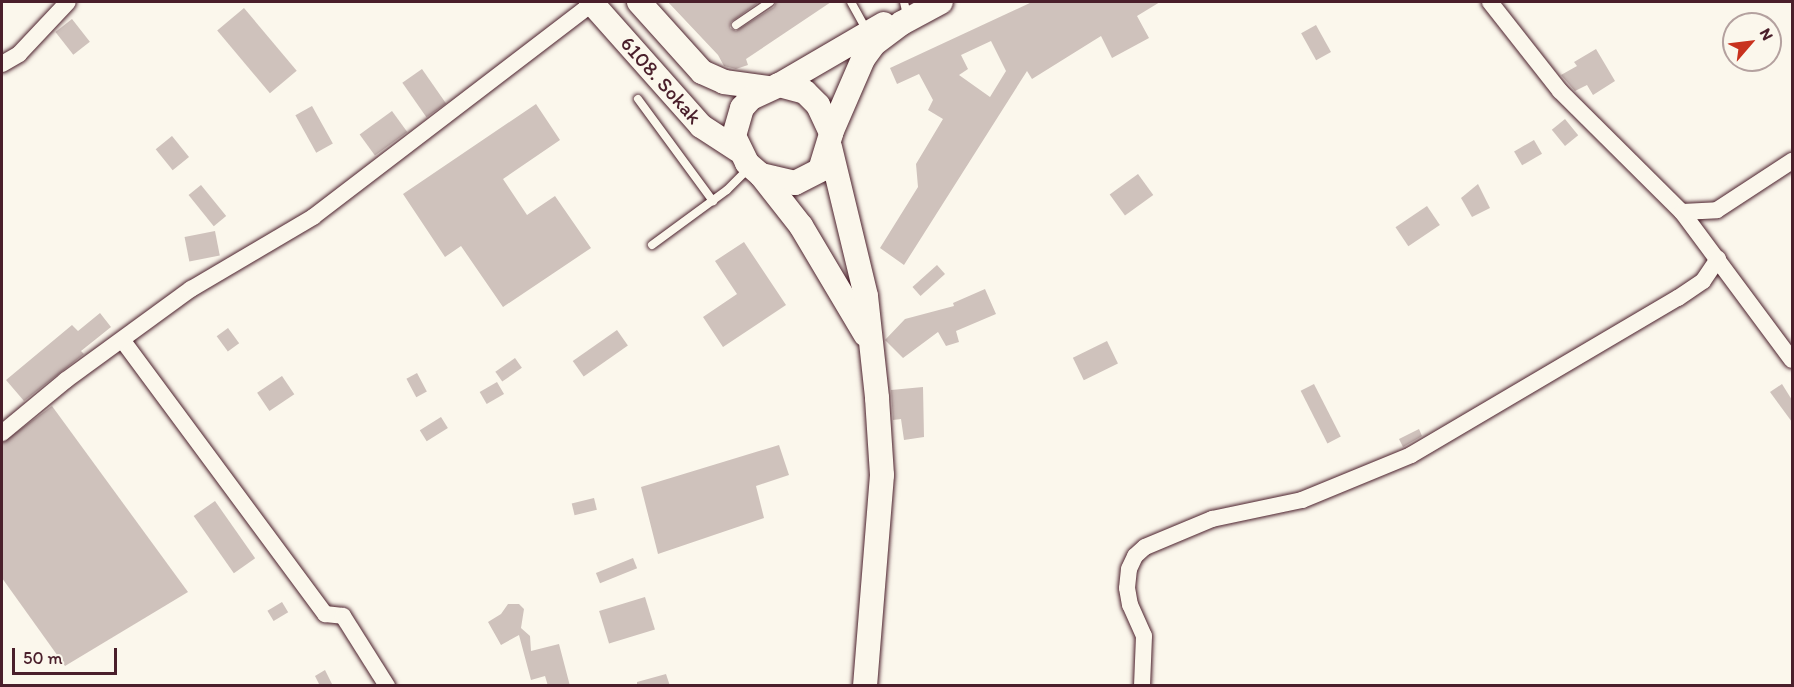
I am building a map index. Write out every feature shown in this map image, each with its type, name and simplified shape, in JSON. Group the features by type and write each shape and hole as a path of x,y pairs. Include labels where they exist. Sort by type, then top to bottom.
{"main road":[{"name":"6108. Sokak","path":"592,2 701,126 750,164"},
{"name":"6108. Sokak","path":"640,2 702,72 724,82 773,87"},
{"path":"750,164 795,183 820,170 850,87 874,44 940,2"},
{"path":"869,341 801,226 750,164 734,136 742,108 911,5"},
{"path":"773,87 805,92 818,105 830,140 866,296 882,475 865,686"}],"street":[{"path":"2,64 19,54 68,2"},
{"path":"2,432 66,380 123,341 191,289 314,217 592,2"},
{"path":"1490,2 1560,91 1682,212 1792,360"},
{"path":"1682,212 1717,210 1792,161"},
{"path":"1142,686 1144,636 1130,605 1127,588 1129,569 1135,556 1145,547 1212,519 1302,500 1411,455 1678,298 1704,280 1718,259"},
{"path":"123,341 324,614 343,616 387,686"}],"lane":[{"path":"736,25 770,2"},
{"path":"851,2 868,33"},
{"path":"638,99 712,201"},
{"path":"652,245 712,201 750,164"}],"building":[{"path":"668,2 759,2 731,22 730,28 736,31 774,7 776,2 831,2 746,59 748,65 736,69 724,66 718,55"},
{"path":"1032,2 1160,2 1137,16 1149,38 1112,58 1101,36 1032,79 1027,71 904,265 880,248 918,187 916,164 943,119 928,110 933,100 919,74 897,84 890,68","holes":["991,41 1006,71 990,97 959,75 968,69 961,55"]},
{"path":"244,8 297,71 270,93 217,30"},
{"path":"72,19 90,42 73,55 55,32"},
{"path":"1316,25 1331,52 1316,60 1301,33"},
{"path":"1596,49 1615,81 1593,95 1587,85 1575,91 1561,75 1577,66 1574,62"},
{"path":"422,69 446,103 426,117 402,83"},
{"path":"536,104 560,140 503,179 527,215 555,196 591,248 503,307 461,246 445,257 403,194"},
{"path":"312,106 333,144 316,153 295,115"},
{"path":"392,111 407,132 375,156 360,135"},
{"path":"1565,119 1578,135 1565,146 1552,130"},
{"path":"172,136 189,157 173,170 156,149"},
{"path":"1534,140 1542,154 1522,165 1514,152"},
{"path":"1138,174 1153,195 1125,216 1110,195"},
{"path":"1478,184 1490,208 1472,217 1461,198"},
{"path":"201,185 226,216 214,226 189,195"},
{"path":"1427,206 1440,225 1408,246 1395,227"},
{"path":"215,231 220,256 189,261 185,237"},
{"path":"744,242 786,305 723,347 703,317 737,294 715,261"},
{"path":"937,265 945,274 921,296 912,287"},
{"path":"985,289 996,314 956,331 959,342 946,346 938,332 903,358 885,340 905,319 954,306 953,303"},
{"path":"100,313 111,327 81,351 84,354 24,401 6,380 72,325 78,331"},
{"path":"228,328 239,343 228,352 217,336"},
{"path":"617,330 628,346 584,377 573,361"},
{"path":"1107,341 1118,363 1084,380 1073,358"},
{"path":"515,358 522,368 502,382 495,372"},
{"path":"417,373 427,392 416,397 406,379"},
{"path":"282,376 294,394 269,411 257,393"},
{"path":"497,382 504,394 487,404 480,392"},
{"path":"1314,384 1341,437 1327,443 1301,391"},
{"path":"1782,384 1792,400 1792,422 1770,392"},
{"path":"923,387 924,437 904,440 901,419 893,420 891,390"},
{"path":"52,406 188,592 65,666 2,578 2,443"},
{"path":"441,417 448,428 427,441 420,430"},
{"path":"1419,429 1422,436 1403,447 1399,439"},
{"path":"779,445 789,475 756,486 764,518 658,554 641,487"},
{"path":"594,498 597,510 575,515 572,504"},
{"path":"215,501 255,558 234,573 194,516"},
{"path":"633,558 637,568 600,583 596,573"},
{"path":"645,597 655,630 609,644 599,611"},
{"path":"282,602 288,612 274,621 267,611"},
{"path":"508,604 519,604 524,609 521,628 530,636 531,651 559,644 570,686 548,686 545,676 531,680 519,635 501,645 488,622 501,614"},
{"path":"325,670 333,686 320,686 315,676"},
{"path":"666,674 670,686 637,686 637,682"}]}
